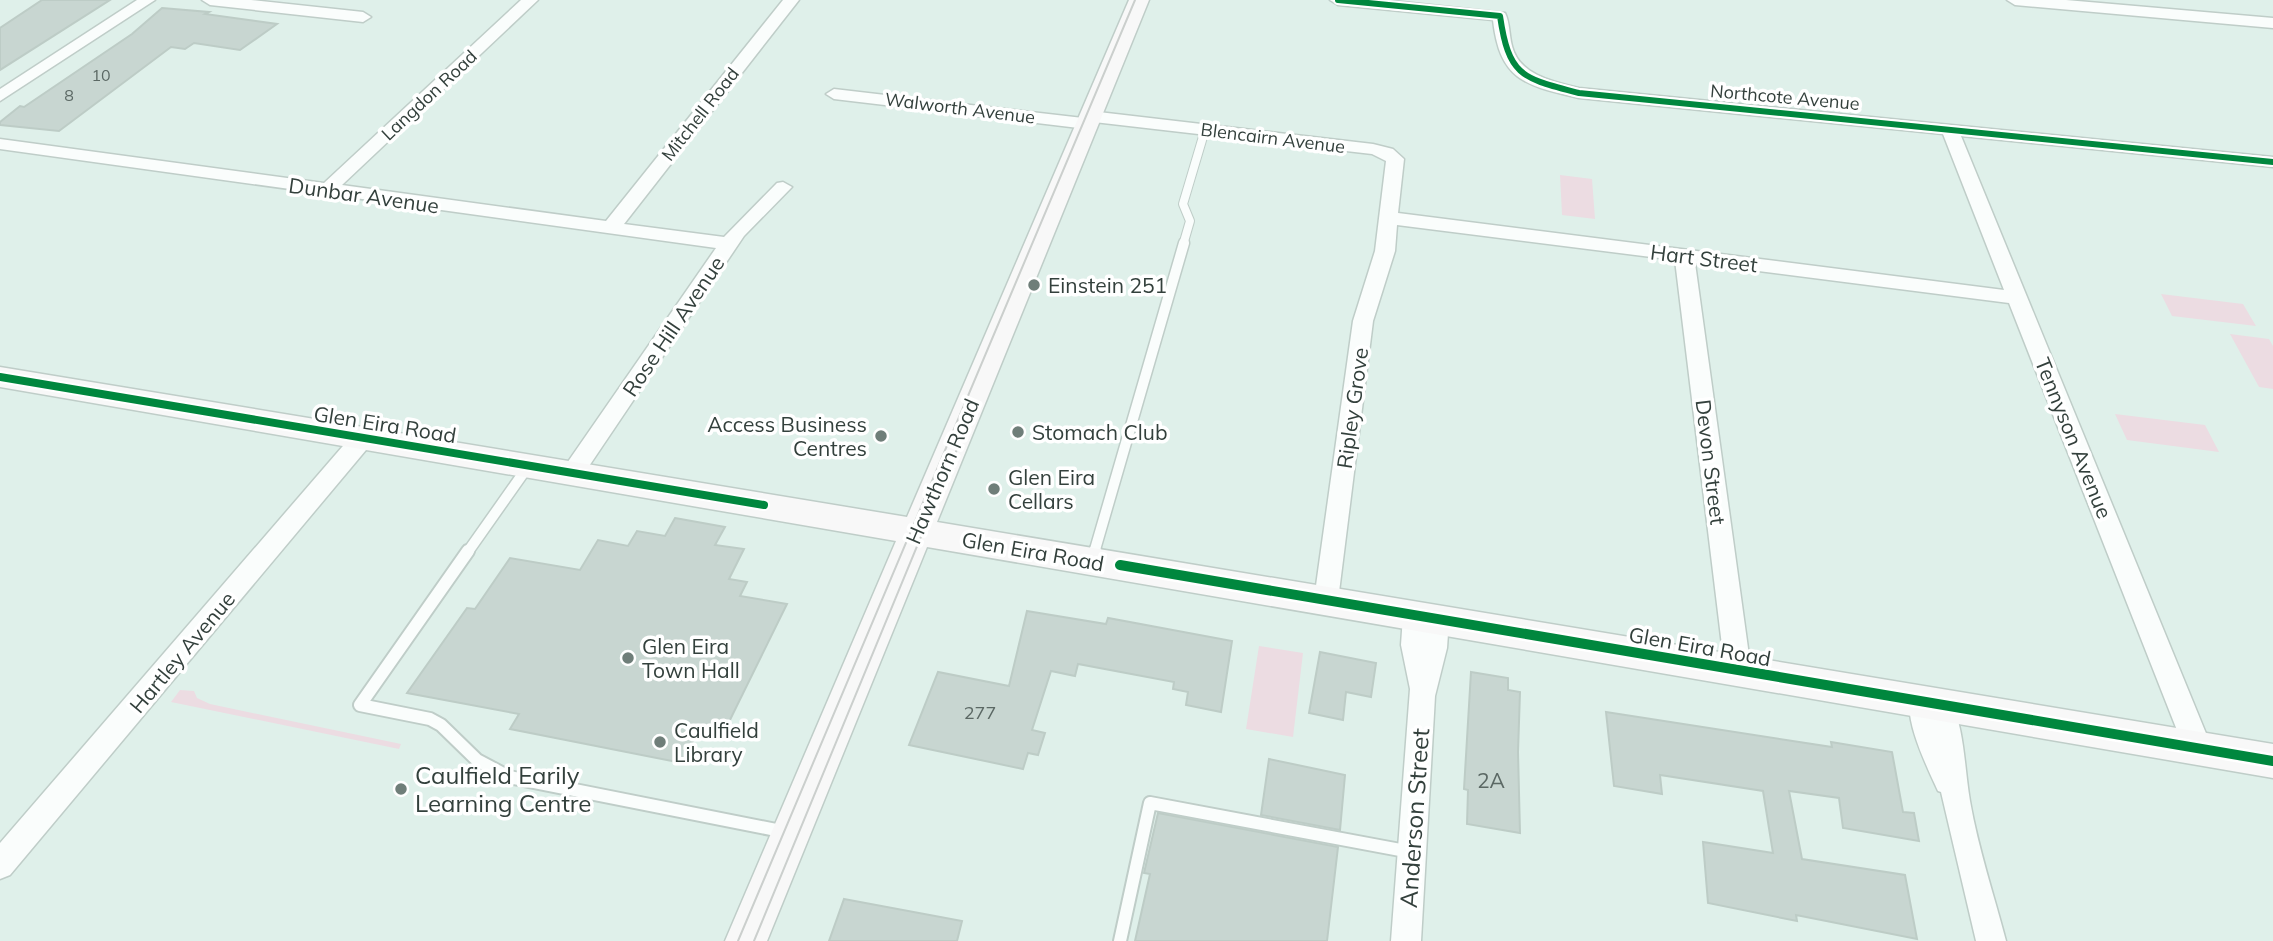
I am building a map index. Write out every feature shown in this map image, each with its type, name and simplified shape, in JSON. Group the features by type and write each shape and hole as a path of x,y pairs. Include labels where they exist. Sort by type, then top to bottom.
{"main road":[{"name":"Hawthorn Road","path":"746,941 1139,0"},
{"name":"Glen Eira Road","path":"0,377 2273,761"}],"street":[{"path":"0,96 147,0"},
{"path":"210,0 262,3 363,18"},
{"name":"Langdon Road","path":"327,190 530,0"},
{"name":"Mitchell Road","path":"610,229 791,0"},
{"name":"Northcote Avenue","path":"1338,0 1500,8 1507,55 1536,82 1579,93 2273,162"},
{"path":"2015,0 2138,6 2273,23"},
{"name":"Walworth Avenue","path":"834,94 1088,120"},
{"name":"Blencairn Avenue","path":"1088,120 1205,130 1387,153 1396,164 1390,218"},
{"name":"Tennyson Avenue","path":"1949,128 2198,748"},
{"name":"Dunbar Avenue","path":"0,144 728,244"},
{"name":"Rose Hill Avenue","path":"573,472 728,244 746,222 783,187"},
{"name":"Hart Street","path":"1390,218 2018,298"},
{"name":"Ripley Grove","path":"1326,600 1363,321 1385,251 1390,218"},
{"name":"Devon Street","path":"1684,255 1738,670"},
{"name":"Hartley Avenue","path":"5,853 363,438"},
{"name":"Anderson Street","path":"1406,941 1422,696 1434,648 1426,617"},
{"path":"1930,703 1951,750 1956,801 1991,941"}],"lane":[{"path":"1092,561 1190,221 1183,204 1205,130"},
{"path":"529,465 360,705 430,719 442,725 477,760 509,777 791,833"},
{"path":"1120,941 1150,803 1411,852"}],"shaded area":[{"path":"1560,175 1592,179 1595,219 1562,215"},
{"path":"2161,294 2243,304 2256,326 2172,316"},
{"path":"2230,334 2269,339 2273,346 2273,389 2259,387"},
{"path":"2115,414 2205,425 2219,452 2127,440"},
{"path":"1259,646 1303,653 1293,737 1246,729"},
{"path":"180,690 194,691 197,698 210,704 401,744 399,749 171,702"}],"building":[{"path":"42,0 110,0 0,70 0,28"},
{"path":"162,8 209,12 205,14 277,24 240,50 194,43 185,49 171,47 59,131 0,125 0,122 20,106 24,107 132,34"},
{"name":"Glen Eira Town Hall","path":"675,518 725,527 715,545 744,549 729,579 747,582 740,596 787,604 724,732 700,727 682,763 510,729 519,714 407,693 467,608 475,609 510,558 580,570 598,540 628,546 637,531 665,536"},
{"path":"1027,611 1106,624 1108,618 1232,641 1221,712 1186,705 1188,692 1173,689 1174,682 1078,664 1075,676 1051,671 1032,730 1045,733 1038,755 1028,753 1023,769 909,745 938,672 1009,686"},
{"path":"1320,652 1376,663 1371,697 1346,692 1343,720 1309,713"},
{"path":"1471,672 1508,678 1508,690 1520,692 1520,833 1467,824 1468,790 1464,789"},
{"path":"1606,712 1832,747 1831,742 1892,752 1903,812 1914,813 1919,841 1843,828 1839,798 1789,791 1802,859 1905,875 1917,939 1796,915 1797,921 1708,903 1703,842 1773,853 1763,791 1660,775 1662,794 1614,786"},
{"path":"1269,759 1345,775 1340,830 1261,815"},
{"path":"1158,813 1338,847 1327,941 1135,941 1150,874 1144,873"},
{"path":"844,899 962,921 957,941 829,941"}],"tram line":[{"path":"738,941 1135,0"},
{"path":"754,941 977,401"}],"cycle path":[{"path":"1338,0 1500,16 1505,51 1513,64 1539,82 1579,93 2273,162"},
{"path":"0,377 764,505"},
{"path":"1120,565 2273,761"}],"place":[{"name":"Einstein 251","path":"1034,285"},
{"name":"Stomach Club","path":"1018,432"},
{"name":"Access Business Centres","path":"881,436"},
{"name":"Glen Eira Cellars","path":"994,489"},
{"name":"Glen Eira Town Hall","path":"628,658"},
{"name":"Caulfield Library","path":"660,742"},
{"name":"Caulfield Earily Learning Centre","path":"401,789"}]}
